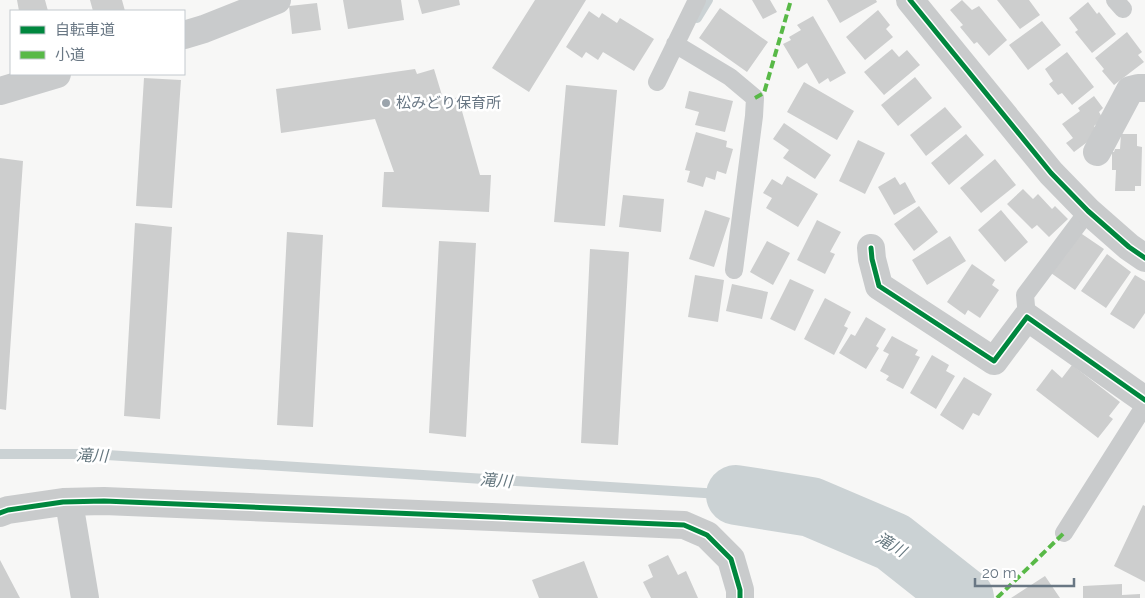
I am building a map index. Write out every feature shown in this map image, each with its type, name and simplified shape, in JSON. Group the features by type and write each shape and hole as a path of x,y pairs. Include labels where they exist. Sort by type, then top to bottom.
{"street":[{"path":"185,35 277,0"},
{"path":"914,1 1051,173 1088,211 1129,247 1145,258"},
{"path":"0,91 55,75"},
{"path":"1097,152 1130,90 1145,88"},
{"path":"871,248 879,286 994,361 1027,317 1145,400"},
{"path":"0,513 8,510 69,502 104,501 684,525 707,535 731,559 740,590 740,598"},
{"path":"69,502 85,598"}],"lane":[{"path":"657,82 697,0"},
{"path":"675,44 730,77 755,98 734,270"},
{"path":"1027,317 1024,295 1088,211"},
{"path":"1064,533 1145,405"}],"building":[{"path":"17,0 45,0 48,10 19,10"},
{"path":"90,0 122,0 125,10 93,10"},
{"path":"343,0 401,0 404,20 348,29"},
{"path":"418,0 459,0 460,5 422,14"},
{"path":"535,0 586,0 529,92 492,68"},
{"path":"752,0 770,0 777,12 763,19"},
{"path":"827,0 876,0 877,2 840,23"},
{"path":"962,0 972,10 979,6 1007,40 989,56 977,42 974,44 960,27 963,25 950,10"},
{"path":"997,0 1029,0 1040,15 1020,29"},
{"path":"1088,2 1097,14 1099,12 1116,34 1092,53 1075,32 1078,30 1069,18"},
{"path":"317,3 321,30 292,34 289,6"},
{"path":"720,8 768,42 747,72 699,38"},
{"path":"878,10 890,25 886,29 893,37 865,60 846,37"},
{"path":"589,11 599,18 602,13 617,23 620,18 654,39 634,71 603,52 598,60 586,52 582,58 566,47"},
{"path":"813,16 846,73 830,82 828,78 819,84 807,63 798,69 783,44 791,40 789,37 801,30 797,25"},
{"path":"1042,21 1061,45 1028,70 1009,45"},
{"path":"1127,32 1142,52 1138,55 1144,62 1114,85 1102,71 1104,69 1095,58"},
{"path":"892,49 899,57 907,50 920,65 884,95 864,72"},
{"path":"1067,52 1094,87 1072,105 1062,93 1058,95 1049,84 1053,81 1045,69"},
{"path":"415,69 417,74 434,69 444,102 458,97 480,175 491,175 489,212 382,207 384,172 394,172 375,119 281,133 276,89"},
{"path":"915,77 932,98 898,126 881,105"},
{"path":"144,78 181,80 172,208 136,206"},
{"path":"804,82 854,111 837,140 787,112"},
{"path":"566,85 617,90 605,226 554,222"},
{"path":"689,91 733,101 725,132 695,125 699,112 685,108"},
{"path":"1094,96 1103,108 1099,112 1103,119 1094,126 1096,130 1094,137 1074,152 1066,143 1073,138 1062,124 1080,111 1078,108"},
{"path":"945,107 962,127 926,156 910,135"},
{"path":"784,123 831,155 815,179 783,158 789,150 773,139"},
{"path":"696,132 727,141 726,147 733,149 726,174 717,171 715,180 706,177 703,187 687,182 690,171 685,170"},
{"path":"966,134 984,155 949,185 931,163"},
{"path":"1121,134 1137,134 1137,146 1142,147 1141,186 1135,186 1135,191 1115,191 1116,170 1112,170 1112,152 1115,149 1120,149"},
{"path":"858,140 885,153 865,194 839,181"},
{"path":"0,158 23,161 6,410 0,409"},
{"path":"995,159 1016,185 981,213 960,188"},
{"path":"787,176 818,194 798,227 766,208 772,198 763,193 772,179 782,185"},
{"path":"895,177 900,185 905,182 916,202 894,215 878,187"},
{"path":"1023,189 1033,199 1038,194 1052,209 1055,206 1068,219 1049,237 1037,225 1032,229 1007,204"},
{"path":"623,195 664,199 661,232 619,227"},
{"path":"919,206 938,232 914,251 894,224"},
{"path":"705,210 730,218 714,267 689,259"},
{"path":"1001,210 1028,242 1005,262 978,230"},
{"path":"817,220 841,232 830,252 835,254 825,274 797,260"},
{"path":"135,223 172,227 160,419 124,416"},
{"path":"287,232 323,235 313,427 277,425"},
{"path":"1079,232 1104,249 1075,290 1051,273"},
{"path":"950,236 966,261 927,285 912,260"},
{"path":"439,241 476,243 466,437 429,433"},
{"path":"767,241 790,253 773,285 750,272"},
{"path":"590,249 629,252 618,445 581,443"},
{"path":"1107,254 1131,272 1106,308 1081,291"},
{"path":"972,264 995,280 992,285 999,290 980,318 968,310 965,315 947,302"},
{"path":"695,275 724,280 718,322 688,317"},
{"path":"1135,275 1145,281 1145,313 1134,329 1110,314"},
{"path":"790,279 814,290 795,331 770,319"},
{"path":"732,284 768,292 762,319 726,311"},
{"path":"825,298 851,312 844,326 848,328 834,355 804,339"},
{"path":"866,317 886,329 876,346 879,348 866,369 839,353 851,334 855,336"},
{"path":"892,336 918,350 915,355 920,357 903,389 886,380 889,376 880,371 889,354 883,351"},
{"path":"932,355 949,365 946,371 955,376 936,409 910,393"},
{"path":"1072,365 1120,402 1109,416 1113,419 1098,438 1036,390 1052,369 1062,378"},
{"path":"964,377 992,394 979,416 973,413 963,430 940,415"},
{"path":"1143,505 1145,506 1145,582 1114,566"},
{"path":"668,555 678,575 686,571 698,598 651,598 643,582 653,577 648,565"},
{"path":"0,560 20,598 0,598"},
{"path":"584,561 598,598 539,598 532,580"},
{"path":"1045,576 1060,598 1011,598"},
{"path":"1122,584 1122,595 1140,594 1140,598 1083,598 1083,586"}],"waterway":[{"path":"697,18 708,0"},
{"name":"滝川","path":"0,454 91,454 736,495"},
{"name":"滝川","path":"736,495 811,507 893,542 964,598"}],"marked path":[{"path":"755,98 764,93 791,0"},
{"path":"997,598 1064,533"}],"cycle path":[{"path":"910,0 1051,173 1088,211 1129,247 1145,258"},
{"path":"871,248 879,286 994,361 1027,317 1145,400"},
{"path":"0,513 8,510 63,502 104,501 684,525 707,535 731,559 740,590 740,598"}],"place":[{"name":"松みどり保育所","path":"386,103"}]}
